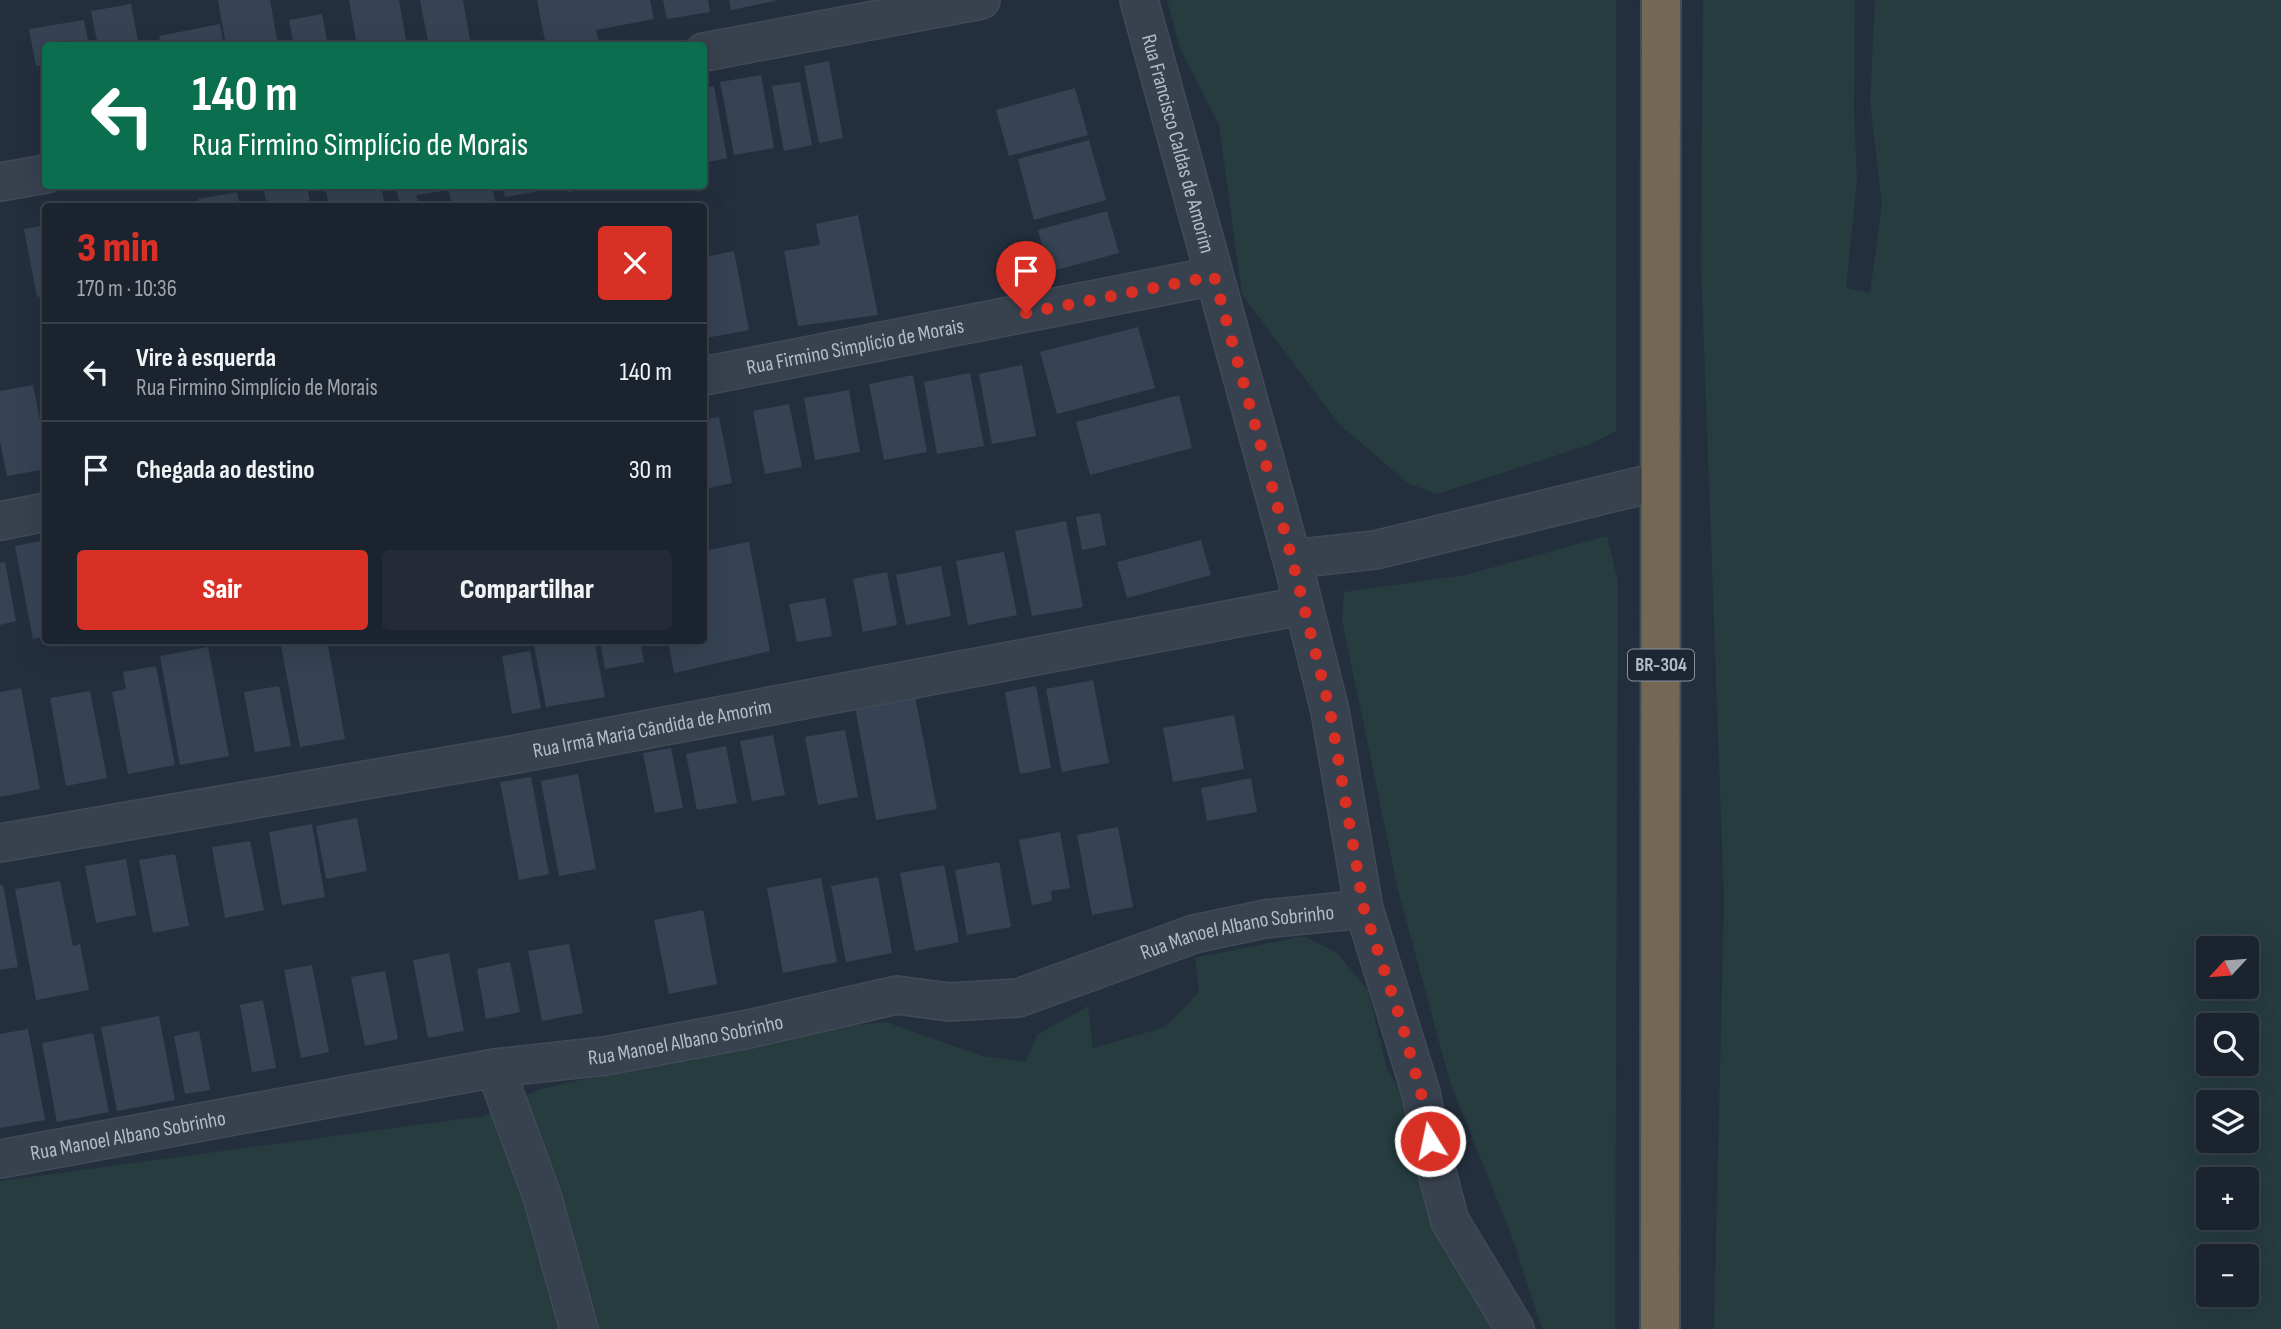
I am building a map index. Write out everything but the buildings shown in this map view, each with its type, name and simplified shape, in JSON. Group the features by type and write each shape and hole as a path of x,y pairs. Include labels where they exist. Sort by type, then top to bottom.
{"highway":[{"name":"BR-304","path":"1660,1329 1661,0"}],"street":[{"path":"707,50 981,0"},
{"name":"Rua Francisco Caldas de Amorim","path":"1139,0 1292,559 1301,606 1330,711 1364,909 1418,1082 1434,1165 1450,1221 1515,1329"},
{"path":"0,182 42,175"},
{"name":"Rua Firmino Simplício de Morais","path":"707,375 1214,276"},
{"path":"1292,559 1375,551 1661,481"},
{"path":"0,521 42,513"},
{"name":"Rua Irmã Maria Cândida de Amorim","path":"0,843 524,752 1301,606"},
{"name":"Rua Manoel Albano Sobrinho","path":"0,1159 495,1068 618,1054 749,1029 897,995 949,1002 1018,998 1194,934 1265,919 1364,909"},
{"path":"495,1068 542,1196 579,1329"}],"green space":[{"path":"1167,0 1616,0 1616,431 1589,445 1437,494 1409,484 1340,425 1242,294 1219,125 1180,48"},
{"path":"1703,0 1855,0 1854,111 1857,179 1846,288 1870,293 1882,204 1870,103 1875,0 2281,0 2281,1329 1714,1329 1724,900 1701,262"},
{"path":"1607,536 1618,581 1615,1329 1542,1329 1511,1234 1450,1082 1398,890 1342,620 1344,592 1465,575"},
{"path":"1303,936 1337,953 1368,990 1387,1069 1410,1108 1504,1329 0,1329 0,1181 483,1116 540,1089 800,1031 886,1022 982,1056 1026,1062 1037,1035 1088,1006 1093,1048 1165,1027 1199,992 1195,958"}],"route":[{"path":"1026,313 1214,276 1292,559 1301,606 1330,711 1364,909 1402,1024 1421,1093 1430,1141"}]}
